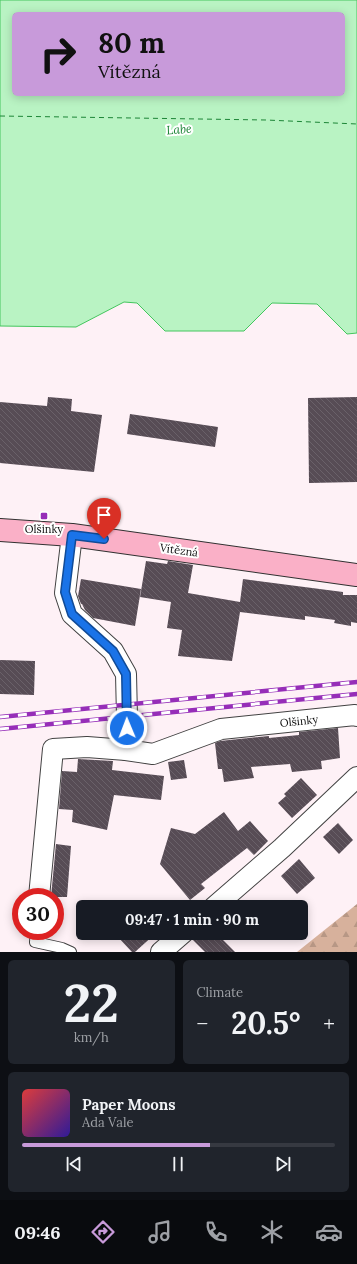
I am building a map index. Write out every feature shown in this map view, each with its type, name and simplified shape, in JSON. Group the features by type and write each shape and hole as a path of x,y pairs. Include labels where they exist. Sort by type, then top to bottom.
{"main road":[{"name":"Vítězná","path":"0,530 72,535 357,575"}],"street":[{"path":"72,535 65,592 72,614 113,651 126,674 126,750"},
{"name":"Olšinky","path":"40,888 53,749 87,747 153,754 221,729 357,716"},
{"path":"222,900 282,848 357,777"},
{"path":"161,952 175,940"}],"lane":[{"path":"35,940 35,942 62,948 71,952"}],"green space":[{"path":"357,904 357,952 297,952"}],"water":[{"name":"Labe","path":"0,0 357,0 357,333 347,334 317,304 272,303 244,331 165,331 137,303 124,302 76,327 0,326"}],"building":[{"path":"48,397 72,399 71,411 102,415 94,472 0,463 0,402 47,406"},
{"path":"357,397 357,482 309,483 308,398"},
{"path":"130,414 218,427 215,447 127,434"},
{"path":"146,561 167,564 168,561 193,565 188,593 240,602 243,579 343,592 343,595 357,595 357,623 351,622 351,626 334,623 335,620 305,616 305,620 240,612 232,661 178,656 182,630 167,628 171,602 140,597"},
{"path":"81,579 141,589 135,626 93,618 85,610 78,596"},
{"path":"0,660 35,661 34,695 0,694"},
{"path":"338,728 340,758 321,761 322,769 292,772 290,764 251,767 254,778 224,782 222,769 218,769 215,743 220,741 269,736 269,738 299,735 299,732"},
{"path":"78,759 113,761 112,770 164,776 161,800 114,795 107,830 72,822 73,810 59,809 62,771 77,772"},
{"path":"184,760 187,778 171,780 168,762"},
{"path":"301,778 317,795 292,818 278,803 286,796 284,794"},
{"path":"224,812 238,831 250,821 268,841 254,855 247,848 201,884 205,888 190,900 160,864 171,828 195,834"},
{"path":"338,823 353,840 339,854 323,837"},
{"path":"56,844 71,846 67,897 64,897 64,888 52,888"},
{"path":"299,859 315,878 297,894 281,876"},
{"path":"121,940 148,940 135,952 132,952"},
{"path":"193,940 223,940 235,952 205,952"}],"ferry route":[{"path":"0,116 266,120 357,124"}],"railway":[{"path":"0,717 357,682"},
{"path":"0,729 357,694"}],"place":[{"name":"Olšinky","path":"44,516"}],"route":[{"path":"104,539 72,535 65,592 72,614 113,651 126,674 127,728"}]}
